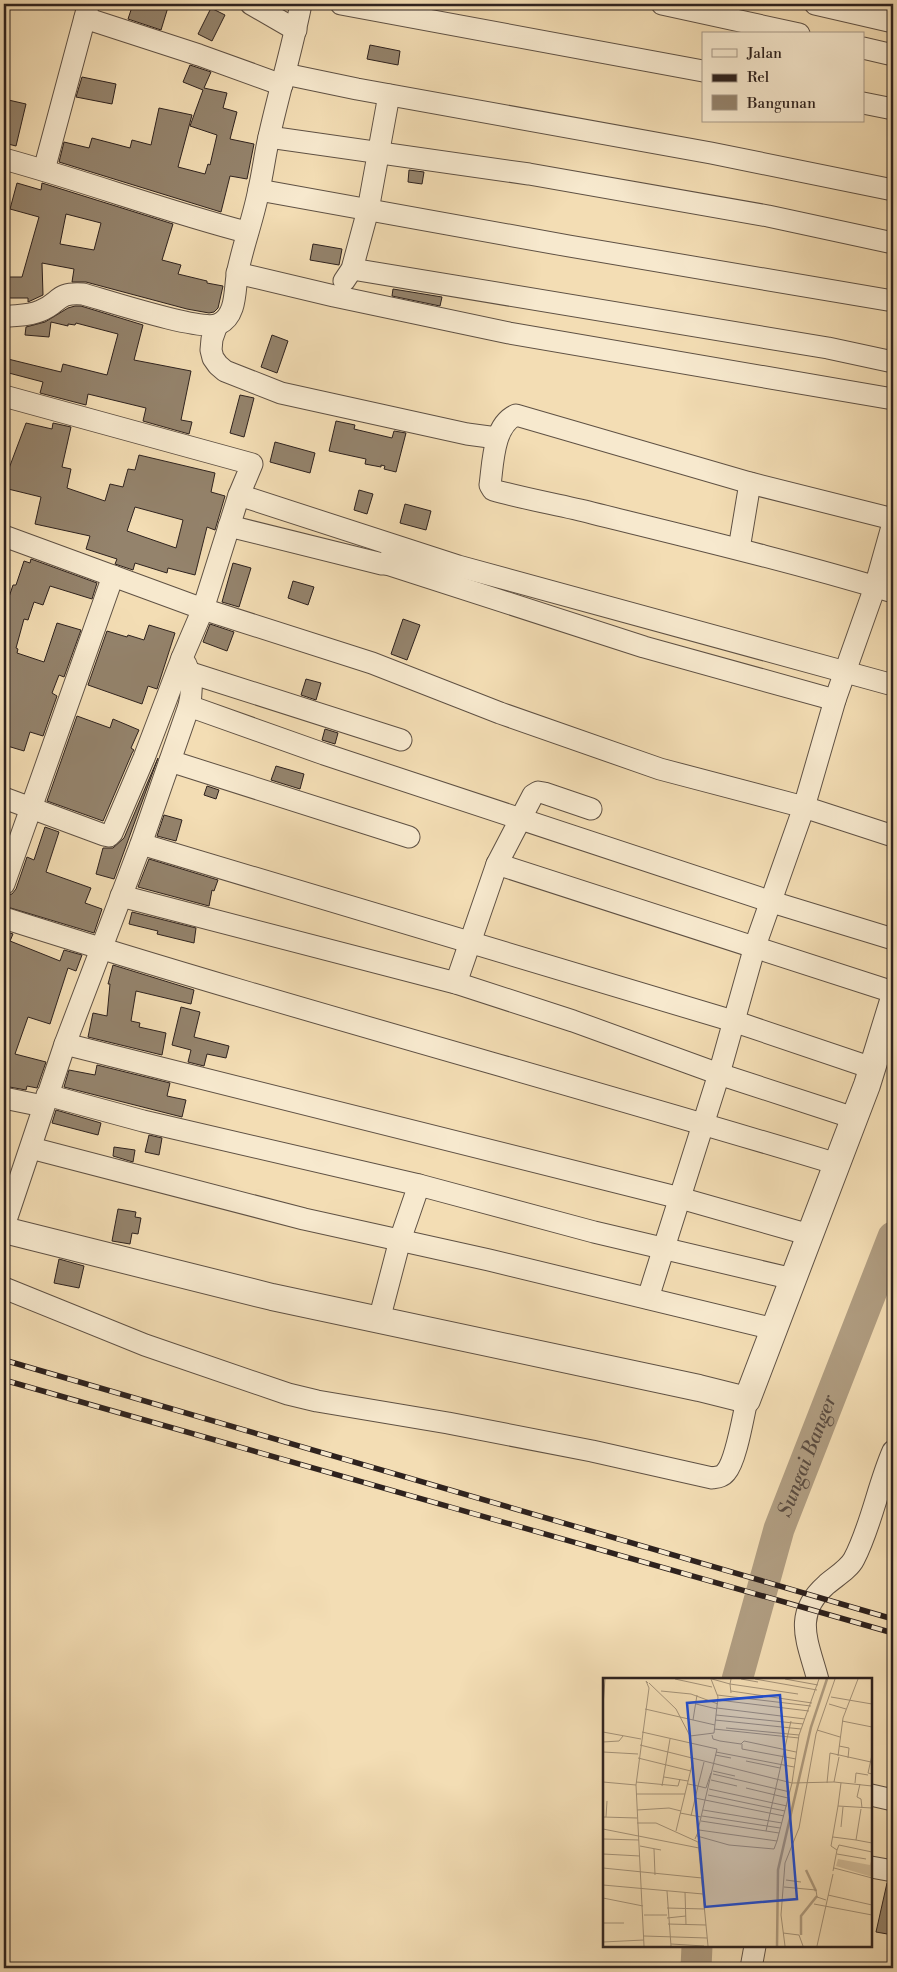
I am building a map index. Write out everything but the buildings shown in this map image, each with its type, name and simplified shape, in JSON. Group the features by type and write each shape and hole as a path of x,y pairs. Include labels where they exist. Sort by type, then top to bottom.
{"street":[{"path":"251,4 296,30"},
{"path":"4,317 37,313 46,309 62,295 71,293 82,294 182,321 210,326 217,325 226,318 232,309 237,273 246,232 259,190 269,137 301,4"},
{"path":"341,4 702,71"},
{"path":"662,4 790,32"},
{"path":"815,4 893,22"},
{"path":"44,170 87,11 199,55 284,80 389,95 711,153 893,190"},
{"path":"864,48 893,55"},
{"path":"334,296 352,269 368,210 389,95"},
{"path":"864,103 893,109"},
{"path":"269,137 529,174 768,216 893,243"},
{"path":"4,159 187,216 246,232"},
{"path":"259,190 893,301"},
{"path":"352,269 828,348 893,362"},
{"path":"237,273 334,296 510,333 893,399"},
{"path":"217,325 210,350 218,366 236,376 281,393 467,434 498,438"},
{"path":"4,396 252,464 229,526 187,666 140,767 112,834 109,836 104,835 4,798"},
{"path":"884,590 739,549 493,490 490,485 498,438 508,418 516,415 750,483 893,518"},
{"path":"739,549 750,483"},
{"path":"239,496 458,566 893,685"},
{"path":"648,1298 718,1074 755,946 804,807 835,700 884,590 893,523"},
{"path":"229,526 387,564 644,647 835,700"},
{"path":"4,536 203,609 372,663 500,713 660,770 804,807 893,836"},
{"path":"387,564 397,545"},
{"path":"4,884 112,576"},
{"path":"187,666 191,698 190,706 141,844 45,1100 4,1228 272,1297 690,1386 747,1400"},
{"path":"187,666 401,740"},
{"path":"190,706 324,754 520,817 772,902 893,939"},
{"path":"170,761 409,837"},
{"path":"456,983 497,864 533,795 538,792 591,809"},
{"path":"141,844 733,1021 872,1068"},
{"path":"497,864 893,992"},
{"path":"121,896 456,983 573,1021 718,1074 854,1118"},
{"path":"4,918 101,949 702,1123 837,1164"},
{"path":"4,1288 145,1345 288,1394 317,1401 448,1423 592,1451 712,1478 722,1476 728,1472 733,1460 747,1400 854,1118 893,1000"},
{"path":"65,1044 680,1198 810,1235"},
{"path":"4,1098 45,1100 142,1121 418,1185 664,1249 793,1279"},
{"path":"31,1148 304,1219 774,1329"},
{"path":"379,1320 400,1240 418,1185"},
{"path":"817,1678 805,1630 805,1620 814,1597 854,1561 893,1451"},
{"path":"872,1795 893,1800"},
{"path":"872,1866 893,1871"},
{"path":"751,1968 755,1947"}],"waterway":[{"name":"Sungai Banger","path":"738,1678 779,1529 893,1237"},
{"name":"Sungai Banger","path":"696,1968 697,1947"}],"railway":[{"path":"4,1360 893,1619"},
{"path":"4,1380 893,1633"}]}
